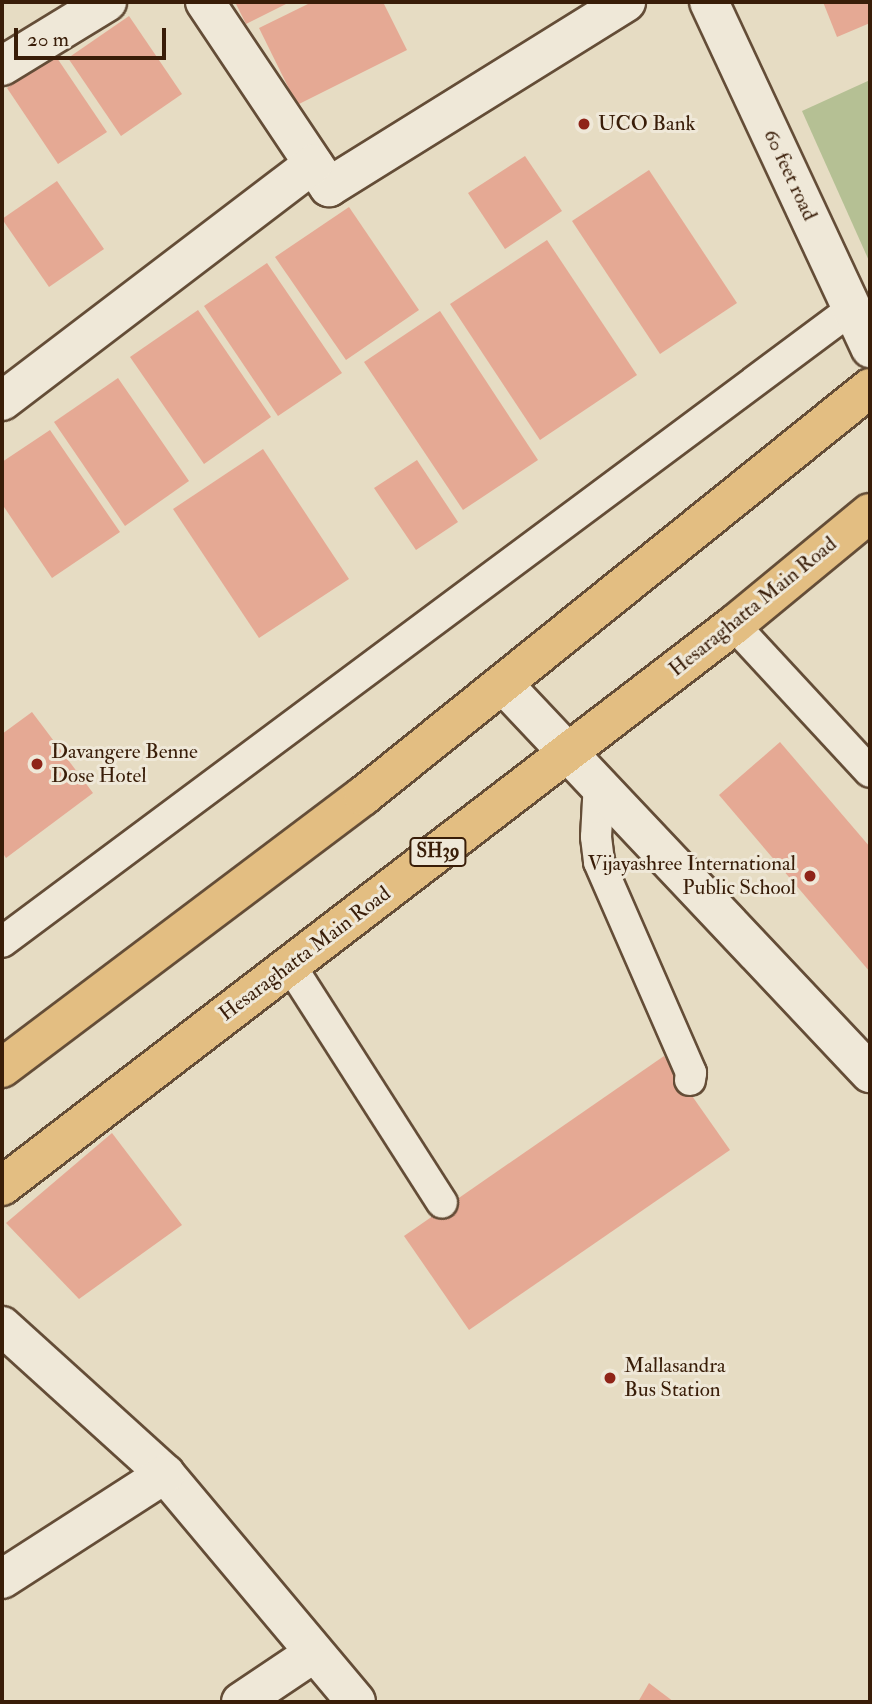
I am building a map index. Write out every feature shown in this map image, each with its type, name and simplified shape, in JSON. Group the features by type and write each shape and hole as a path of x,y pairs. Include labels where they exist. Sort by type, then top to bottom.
{"main road":[{"path":"2,1068 363,796 870,388"},
{"name":"Hesaraghatta Main Road","path":"2,1186 734,625 870,513"}],"street":[{"path":"2,66 107,2"},
{"path":"205,2 329,187 626,2"},
{"name":"60 feet road","path":"709,2 870,348"},
{"path":"2,401 313,164"},
{"path":"503,684 599,782 870,1073"},
{"path":"2,1326 164,1474 356,1702"},
{"path":"2,1578 164,1474"},
{"path":"241,1702 314,1653"}],"lane":[{"path":"2,942 852,309"},
{"path":"734,625 870,772"},
{"path":"599,782 596,837 599,862 632,943 691,1073 690,1080"},
{"path":"290,965 442,1203"}],"green space":[{"path":"870,80 870,263 802,111"}],"building":[{"path":"235,2 290,2 246,24"},
{"path":"312,2 383,2 407,50 297,105 259,28"},
{"path":"823,2 870,2 870,23 837,37"},
{"path":"129,16 182,94 121,136 68,58"},
{"path":"55,55 107,132 58,164 7,88"},
{"path":"525,156 562,211 505,249 468,193"},
{"path":"649,170 737,303 660,354 572,221"},
{"path":"57,181 104,249 49,287 2,219"},
{"path":"349,207 419,310 346,360 275,257"},
{"path":"547,240 637,375 540,440 450,304"},
{"path":"267,263 342,373 278,416 204,306"},
{"path":"198,310 271,417 204,464 130,357"},
{"path":"440,311 538,460 463,510 364,362"},
{"path":"118,378 189,481 125,526 54,422"},
{"path":"50,430 120,532 52,578 2,504 2,462"},
{"path":"263,449 349,579 259,638 173,509"},
{"path":"417,460 458,522 416,550 374,488"},
{"name":"Davangere Benne Dose Hotel","path":"32,712 93,793 6,858 2,852 2,734"},
{"path":"780,742 870,847 870,972 719,795"},
{"path":"664,1056 730,1150 469,1330 404,1236"},
{"path":"112,1133 182,1225 79,1299 6,1223"},
{"path":"649,1683 674,1702 638,1702"}],"place":[{"name":"UCO Bank","path":"584,124"},
{"name":"Davangere Benne Dose Hotel","path":"37,764"},
{"name":"Vijayashree International Public School","path":"810,876"},
{"name":"Mallasandra Bus Station","path":"610,1378"}]}
